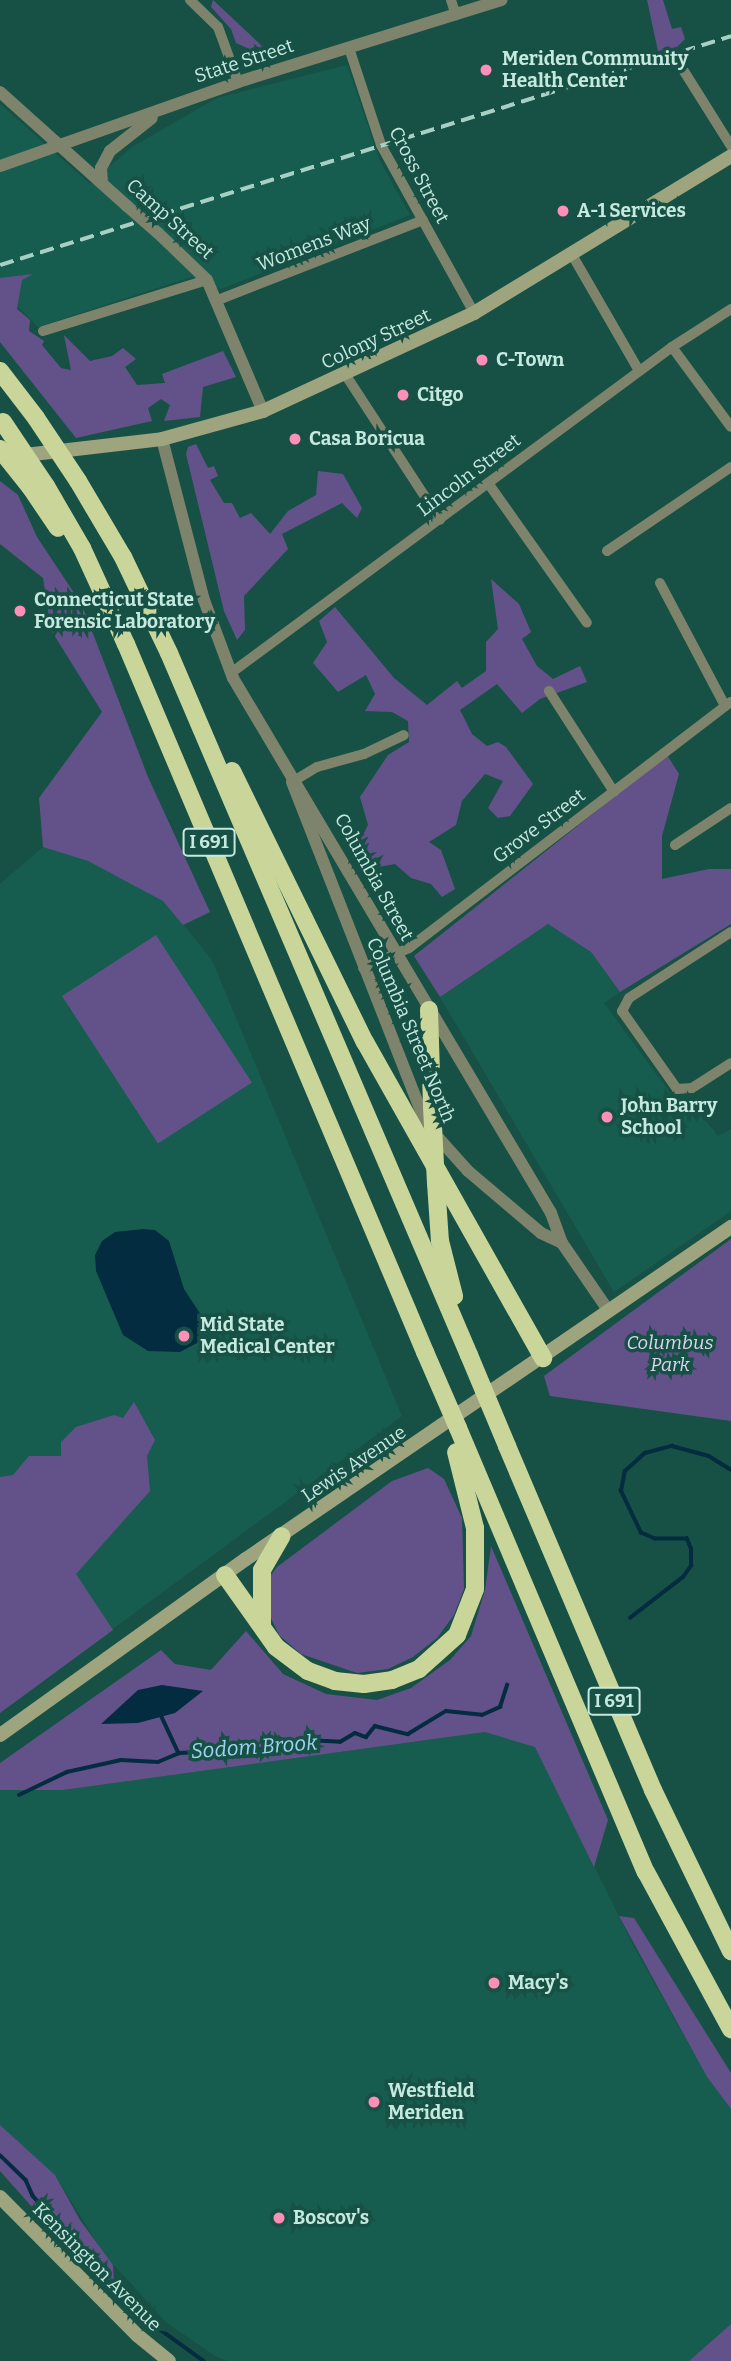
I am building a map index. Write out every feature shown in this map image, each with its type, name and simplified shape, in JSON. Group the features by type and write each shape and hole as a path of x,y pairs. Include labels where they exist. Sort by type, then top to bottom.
{"highway":[{"name":"I 691","path":"0,371 36,418 78,481 141,593 468,1349 653,1790 731,1951"},
{"name":"I 691","path":"2,420 38,487 100,586 457,1428 454,1446 469,1472 646,1872 731,2029"},
{"path":"0,449 38,487"},
{"path":"200,725 220,746 371,1052 543,1358"},
{"path":"429,1010 436,1183 443,1258 468,1349"},
{"path":"225,1575 264,1631 298,1665 341,1682 392,1680 437,1657 463,1626 476,1582 475,1528 469,1472"},
{"path":"264,1631 258,1605 261,1575 282,1536"}],"main road":[{"name":"Colony Street","path":"0,458 162,439 263,411 474,313 731,156"},
{"name":"Lewis Avenue","path":"0,1735 225,1575 731,1227"},
{"name":"Kensington Avenue","path":"0,2197 137,2335 169,2361"}],"street":[{"path":"190,0 218,27 238,82"},
{"path":"451,0 456,15"},
{"name":"State Street","path":"0,166 61,147 238,82 502,0"},
{"name":"Cross Street","path":"349,48 375,133 474,313"},
{"path":"682,68 731,146"},
{"name":"Camp Street","path":"0,92 207,279 263,411"},
{"path":"102,183 101,168 110,151 166,108"},
{"name":"Womens Way","path":"218,300 423,220"},
{"path":"571,253 639,371"},
{"path":"43,331 207,279"},
{"name":"Lincoln Street","path":"231,673 639,371 731,309"},
{"path":"672,347 731,427"},
{"path":"345,374 440,520"},
{"name":"Columbia Street","path":"162,439 204,600 231,673 292,782 310,801 396,956 551,1213 562,1242 608,1310"},
{"path":"607,551 731,467"},
{"path":"488,483 587,623"},
{"path":"660,583 728,704"},
{"path":"549,691 614,792"},
{"name":"Grove Street","path":"363,968 396,956 728,704"},
{"path":"292,782 317,767 364,754 404,735"},
{"name":"Columbia Street North","path":"292,782 363,968 434,1136 533,1226 562,1242"},
{"path":"675,845 731,808"},
{"path":"731,932 629,998 622,1012 677,1089 692,1088 731,1063"}],"shaded area":[{"path":"347,65 380,161 410,215 221,289 191,277 38,327 0,289 0,104 90,184 132,147 217,98"},
{"name":"Mid State Medical Center","path":"43,847 88,861 164,901 212,960 402,1416 0,1712 0,884"},
{"name":"John Barry School","path":"548,924 591,952 620,992 604,1003 679,1105 689,1099 718,1136 731,1129 731,1211 614,1292 440,997"},
{"path":"485,1732 535,1746 634,1947 707,2077 731,2109 731,2324 689,2361 228,2361 215,2356 166,2322 104,2254 55,2175 0,2125 0,1790 63,1790"}],"green space":[{"path":"213,0 262,46 256,52 236,43 231,29 211,7"},
{"path":"647,0 663,0 672,29 681,27 685,39 677,47 658,51"},
{"path":"33,274 22,280 17,309 30,320 29,331 44,341 42,345 61,368 71,370 64,335 90,361 112,356 123,348 136,359 125,367 137,385 165,383 162,374 223,351 236,377 203,387 200,417 164,421 170,405 161,399 148,408 152,421 76,438 0,342 0,278"},
{"path":"196,444 208,468 214,466 218,476 210,480 224,503 232,503 240,518 251,513 270,534 288,511 316,495 318,471 343,474 362,508 357,518 342,503 282,534 288,549 244,596 245,630 237,640 224,611 186,454 188,447"},
{"path":"0,481 18,495 37,537 82,605 148,777 210,912 183,925 163,901 88,861 43,847 39,798 102,712 51,630 43,578 0,544"},
{"path":"491,579 519,604 531,632 522,639 537,666 553,679 580,666 587,682 540,699 522,713 497,684 460,710 472,734 487,746 498,742 506,747 533,784 510,816 498,818 488,808 503,781 485,774 462,801 456,825 429,842 441,850 455,889 442,897 431,884 411,878 395,864 362,870 354,852 368,825 360,797 388,755 409,742 408,721 392,712 365,711 375,694 366,675 338,692 313,663 327,642 319,621 335,607 394,678 427,705 457,681 462,688 486,671 486,642 498,629"},
{"path":"667,755 679,774 662,836 662,879 709,869 731,869 731,924 620,992 591,952 548,924 440,997 414,956"},
{"path":"156,935 252,1083 158,1144 62,996"},
{"name":"Columbus Park","path":"731,1239 731,1421 550,1396 544,1376"},
{"path":"134,1402 155,1440 147,1456 150,1491 76,1574 113,1630 0,1713 0,1477 13,1475 29,1456 61,1456 61,1442 76,1427 114,1415 123,1418"},
{"path":"428,1468 444,1479 462,1518 464,1589 454,1615 437,1638 413,1657 388,1669 357,1673 301,1654 279,1635 269,1614 268,1579 277,1567 392,1481"},
{"path":"491,1546 608,1820 594,1867 535,1747 485,1732 63,1790 0,1790 0,1763 161,1650 175,1664 211,1670 246,1631 283,1674 326,1694 377,1700 411,1688 450,1660 471,1636 485,1590"},
{"path":"619,1916 634,1918 731,2073 731,2109 707,2077"},
{"path":"0,2125 55,2175 80,2220 113,2265 114,2283 105,2284 88,2270 0,2171"},
{"path":"731,2324 731,2361 689,2361"}],"water":[{"path":"155,1230 169,1241 184,1289 203,1318 204,1329 199,1342 180,1352 148,1351 123,1335 96,1271 95,1255 102,1241 115,1232"},
{"path":"162,1685 203,1691 175,1713 138,1723 101,1724 138,1690"}],"waterway":[{"name":"Sodom Brook","path":"630,1618 683,1577 691,1566 691,1549 687,1539 655,1539 641,1533 621,1491 625,1471 645,1453 672,1446 709,1456 731,1470"},
{"name":"Sodom Brook","path":"19,1795 67,1772 121,1760 158,1762 179,1753 274,1749 307,1740 340,1742 355,1733 366,1737 375,1726 408,1734 446,1711 482,1715 500,1707 507,1685"},
{"path":"162,1717 179,1753"},
{"path":"0,2155 26,2180 33,2196 108,2278"},
{"path":"136,2312 204,2361"}],"railway":[{"path":"0,265 731,36"}],"place":[{"name":"Meriden Community Health Center","path":"486,70"},
{"name":"A-1 Services","path":"563,211"},
{"name":"C-Town","path":"482,360"},
{"name":"Citgo","path":"403,395"},
{"name":"Casa Boricua","path":"295,439"},
{"name":"Connecticut State Forensic Laboratory","path":"20,611"},
{"name":"John Barry School","path":"607,1117"},
{"name":"Mid State Medical Center","path":"184,1336"},
{"name":"Macy's","path":"494,1983"},
{"name":"Westfield Meriden","path":"374,2102"},
{"name":"Boscov's","path":"279,2218"}]}
